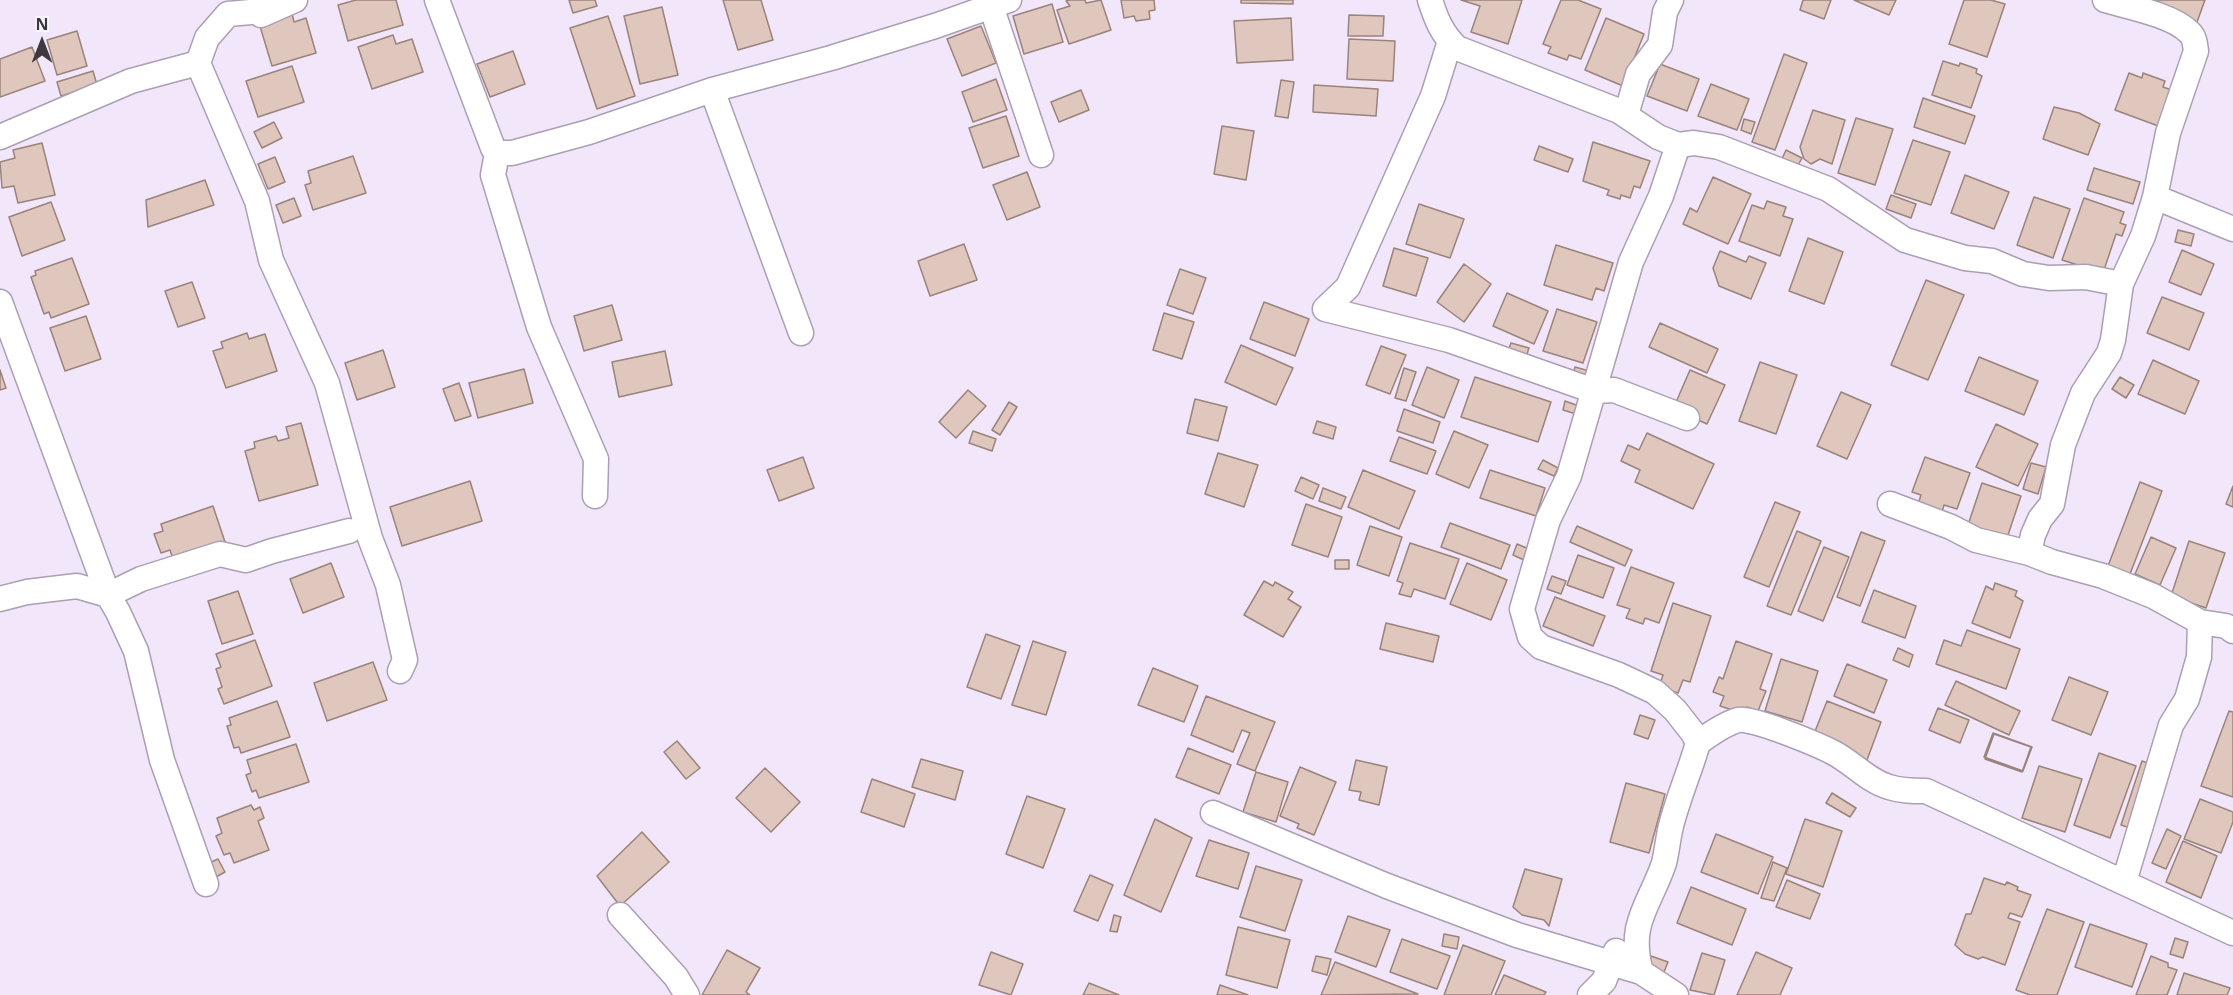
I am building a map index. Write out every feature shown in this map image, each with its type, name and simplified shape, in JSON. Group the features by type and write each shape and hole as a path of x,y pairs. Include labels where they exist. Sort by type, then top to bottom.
{"street":[{"path":"273,0 251,12 228,14 207,38 198,63 257,201 271,260 327,382 370,538 388,585 405,660 400,670"},
{"path":"207,38 295,0"},
{"path":"437,0 493,148 497,153 493,175 540,327 596,459 595,496"},
{"path":"1430,0 1437,21 1457,48 1596,101 1626,115 1658,136 1678,145 1694,143 1719,147 1828,189 1905,240 1965,258 1992,261 2023,274 2049,278 2086,277 2121,284"},
{"path":"1626,115 1638,74 1660,45 1665,12 1671,0"},
{"path":"2029,553 2040,519 2052,504 2063,445 2083,393 2109,354 2121,284 2143,236 2155,198 2168,133 2196,51 2191,33 2167,19 2105,0"},
{"path":"497,153 512,153 589,132 712,90 831,58 1000,3 1041,155"},
{"path":"1450,41 1433,96 1348,287 1325,309 1449,340 1594,391 1614,390 1687,418"},
{"path":"0,137 130,81 198,63"},
{"path":"712,90 801,333"},
{"path":"1678,145 1661,196 1631,262 1569,476 1545,531 1522,609 1530,637 1540,647 1619,675 1655,692 1675,710 1698,743"},
{"path":"2155,198 2233,229"},
{"path":"0,302 108,595 136,651 162,760 206,884"},
{"path":"1890,504 1951,527 1976,540 2029,553 2103,576 2153,596 2200,622 2226,626 2233,631"},
{"path":"0,599 27,592 77,586 108,595 141,579 220,554 246,560 349,531"},
{"path":"2124,882 2171,725 2187,699 2199,657 2200,622"},
{"path":"1641,972 1636,939 1640,921 1664,862 1671,826 1698,743 1708,735 1740,720 1755,722 1835,754 1857,771 1887,787 1908,791 1926,791 2233,933"},
{"path":"1213,813 1388,886 1517,935 1641,972 1676,995"},
{"path":"620,915 676,977 687,995"},
{"path":"1590,995 1604,981 1616,951"}],"building":[{"path":"356,0 396,0 403,25 348,41 338,5"},
{"path":"569,0 595,0 597,6 573,13"},
{"path":"723,0 761,0 773,40 738,50"},
{"path":"1085,0 1086,3 1101,0 1111,30 1069,44 1057,10 1070,6 1066,1"},
{"path":"1121,0 1154,0 1155,10 1149,11 1150,19 1136,21 1134,16 1124,18"},
{"path":"1241,0 1293,0 1293,4 1241,3"},
{"path":"1461,0 1522,0 1508,44 1471,32 1480,6"},
{"path":"1561,0 1578,0 1601,9 1581,59 1569,55 1567,60 1548,53 1551,47 1543,44"},
{"path":"1803,0 1831,0 1824,19 1800,10"},
{"path":"1854,0 1896,0 1889,15"},
{"path":"1964,0 1991,0 2005,4 1987,57 1949,44"},
{"path":"2142,0 2205,0 2197,22 2141,4"},
{"path":"1052,4 1063,42 1024,54 1013,16"},
{"path":"662,7 678,75 640,84 624,16"},
{"path":"292,13 294,22 306,18 316,53 272,66 259,23"},
{"path":"1349,15 1384,16 1383,36 1348,36"},
{"path":"608,16 635,96 597,109 570,28"},
{"path":"1291,18 1293,60 1237,63 1234,21"},
{"path":"1606,18 1644,34 1623,86 1585,70"},
{"path":"981,26 996,63 962,76 947,39"},
{"path":"77,31 87,66 57,75 47,40"},
{"path":"393,35 396,44 412,39 423,72 372,89 358,47"},
{"path":"1349,39 1395,41 1393,81 1347,79"},
{"path":"32,47 45,81 0,97 0,59"},
{"path":"513,51 525,84 490,97 477,64"},
{"path":"1784,54 1807,63 1775,150 1752,142"},
{"path":"1943,61 1959,66 1960,63 1977,69 1976,73 1982,76 1971,108 1932,95"},
{"path":"1660,64 1699,79 1687,111 1647,96"},
{"path":"292,66 304,102 258,117 246,81"},
{"path":"93,71 97,85 61,96 57,82"},
{"path":"2129,73 2142,78 2143,73 2165,81 2163,87 2174,91 2161,127 2115,110"},
{"path":"996,79 1007,110 973,122 962,92"},
{"path":"1281,80 1294,82 1288,118 1275,116"},
{"path":"1711,84 1749,99 1737,130 1698,116"},
{"path":"1314,85 1378,89 1376,116 1313,112"},
{"path":"1081,90 1089,110 1059,122 1051,102"},
{"path":"1923,98 1975,116 1965,144 1914,127"},
{"path":"2054,107 2079,113 2100,124 2088,155 2043,139"},
{"path":"1813,110 1845,120 1832,164 1820,159 1811,164 1804,159 1800,147"},
{"path":"1006,116 1019,156 983,168 969,128"},
{"path":"1856,118 1893,129 1875,185 1838,173"},
{"path":"1744,119 1755,122 1751,134 1741,130"},
{"path":"274,122 282,138 262,148 254,132"},
{"path":"1222,126 1254,131 1246,180 1214,174"},
{"path":"1913,140 1950,152 1931,205 1894,193"},
{"path":"1593,142 1650,161 1640,188 1634,186 1630,198 1621,195 1620,199 1607,195 1609,190 1583,181"},
{"path":"42,143 55,195 18,203 14,186 2,188 0,162 15,158 13,150"},
{"path":"1539,146 1573,159 1568,172 1534,160"},
{"path":"1786,150 1802,158 1795,171 1780,163"},
{"path":"353,156 366,193 313,210 305,185 311,183 308,171"},
{"path":"275,157 285,182 268,189 258,164"},
{"path":"2094,168 2140,182 2133,204 2087,190"},
{"path":"1027,172 1040,207 1007,220 993,185"},
{"path":"1965,175 2009,192 1994,229 1951,213"},
{"path":"1713,177 1751,194 1728,244 1683,224 1690,208 1697,212"},
{"path":"205,180 214,205 148,227 146,200"},
{"path":"1891,195 1916,204 1911,218 1886,209"},
{"path":"2034,197 2070,209 2053,258 2017,245"},
{"path":"294,198 301,216 283,223 276,205"},
{"path":"2084,198 2124,212 2120,223 2126,225 2122,236 2116,234 2103,273 2062,260"},
{"path":"1767,201 1786,207 1783,216 1793,219 1780,256 1739,241 1752,205 1764,209"},
{"path":"51,202 65,240 22,256 9,217"},
{"path":"1419,204 1464,219 1450,258 1406,244"},
{"path":"2178,230 2194,234 2191,246 2175,242"},
{"path":"1808,238 1843,252 1824,304 1789,291"},
{"path":"964,244 977,280 930,296 918,261"},
{"path":"1556,245 1613,263 1604,291 1596,288 1592,300 1544,285"},
{"path":"1394,248 1428,258 1416,296 1383,286"},
{"path":"2182,250 2214,264 2201,295 2169,282"},
{"path":"1720,251 1746,262 1749,256 1766,263 1751,299 1719,286 1713,268"},
{"path":"72,258 89,304 51,318 49,312 44,314 31,277 36,275 35,271"},
{"path":"1464,264 1491,284 1464,322 1437,302"},
{"path":"1180,269 1206,278 1193,314 1167,305"},
{"path":"1926,280 1964,295 1928,380 1891,365"},
{"path":"192,282 205,318 178,327 165,291"},
{"path":"1507,293 1548,311 1534,344 1493,326"},
{"path":"2162,297 2204,313 2189,350 2147,333"},
{"path":"1264,302 1309,319 1295,356 1250,339"},
{"path":"612,305 622,340 584,351 574,316"},
{"path":"1557,309 1597,322 1583,363 1543,351"},
{"path":"1164,313 1194,322 1182,359 1153,350"},
{"path":"86,316 101,359 65,371 50,328"},
{"path":"1660,323 1718,349 1707,373 1649,347"},
{"path":"247,333 249,339 265,334 277,371 226,388 213,351 223,348 221,342"},
{"path":"1511,343 1529,348 1526,357 1508,351"},
{"path":"1241,345 1293,368 1276,405 1225,382"},
{"path":"1381,346 1406,355 1390,394 1366,385"},
{"path":"383,350 395,387 357,400 345,363"},
{"path":"665,351 672,385 619,397 612,362"},
{"path":"1979,357 2038,381 2024,415 1965,391"},
{"path":"2153,360 2199,381 2185,414 2138,394"},
{"path":"1760,362 1797,375 1776,434 1739,421"},
{"path":"1427,367 1459,380 1444,418 1412,405"},
{"path":"1575,367 1596,373 1594,381 1573,375"},
{"path":"1404,368 1416,372 1406,401 1395,398"},
{"path":"524,369 533,403 478,418 469,383"},
{"path":"0,370 6,388 0,390"},
{"path":"1690,370 1725,385 1707,424 1673,409"},
{"path":"1475,377 1551,402 1538,442 1461,417"},
{"path":"2120,377 2134,385 2126,398 2112,389"},
{"path":"459,383 471,416 455,421 443,389"},
{"path":"968,390 986,406 956,438 939,422"},
{"path":"1841,392 1871,405 1847,459 1817,446"},
{"path":"1195,399 1227,407 1218,441 1187,433"},
{"path":"1565,401 1579,406 1576,414 1563,410"},
{"path":"1009,402 1017,407 1000,435 992,430"},
{"path":"1404,409 1440,422 1433,443 1397,431"},
{"path":"1317,421 1336,427 1333,439 1313,433"},
{"path":"301,423 318,485 259,501 245,451 255,448 254,442 276,436 278,441 289,438 286,427"},
{"path":"1996,424 2038,444 2018,486 1976,467"},
{"path":"973,431 996,439 992,451 969,443"},
{"path":"1454,431 1488,445 1469,488 1436,474"},
{"path":"1647,433 1714,464 1693,509 1635,482 1640,470 1621,461 1628,445 1639,450"},
{"path":"1399,437 1436,451 1427,474 1390,461"},
{"path":"1218,453 1258,465 1244,507 1205,494"},
{"path":"803,457 814,488 779,501 767,470"},
{"path":"1925,457 1970,473 1957,509 1944,505 1942,512 1918,504 1921,495 1912,492"},
{"path":"1543,460 1558,468 1554,476 1538,469"},
{"path":"2031,463 2046,467 2038,494 2023,489"},
{"path":"1363,470 1415,491 1399,529 1348,507"},
{"path":"1490,470 1545,488 1536,516 1480,498"},
{"path":"1301,477 1319,485 1313,499 1295,491"},
{"path":"470,481 482,521 402,546 390,507"},
{"path":"2140,482 2162,491 2130,574 2108,566"},
{"path":"1982,483 2021,496 2006,541 1967,528"},
{"path":"2233,486 2233,507 2226,504"},
{"path":"1323,488 1346,497 1341,509 1319,501"},
{"path":"1775,502 1800,512 1769,587 1744,577"},
{"path":"1306,504 1342,517 1328,557 1292,545"},
{"path":"213,506 226,545 174,562 170,550 161,553 154,534 163,531 161,524"},
{"path":"1450,523 1510,545 1501,569 1441,547"},
{"path":"1370,526 1402,537 1389,576 1357,565"},
{"path":"1577,526 1632,550 1625,566 1570,542"},
{"path":"1797,531 1821,541 1791,615 1767,606"},
{"path":"1861,532 1885,541 1860,606 1837,597"},
{"path":"2151,537 2176,548 2160,585 2135,574"},
{"path":"2189,541 2225,553 2206,608 2171,596"},
{"path":"1410,543 1459,559 1445,599 1414,589 1411,597 1399,594 1403,583 1397,581"},
{"path":"1517,544 1529,549 1524,560 1513,555"},
{"path":"1824,547 1849,557 1823,621 1798,611"},
{"path":"1578,555 1614,568 1603,598 1567,585"},
{"path":"1335,560 1349,560 1349,569 1335,569"},
{"path":"331,563 344,597 303,613 290,579"},
{"path":"1467,563 1507,580 1491,620 1450,604"},
{"path":"1631,567 1674,583 1659,623 1645,618 1643,624 1626,618 1630,609 1617,605"},
{"path":"1552,576 1566,581 1561,594 1547,589"},
{"path":"1264,581 1273,586 1275,582 1293,592 1288,599 1301,607 1283,637 1244,615"},
{"path":"1995,583 2017,591 2015,596 2023,601 2010,638 1972,623 1986,586 1993,590"},
{"path":"1874,590 1916,606 1905,638 1862,622"},
{"path":"238,591 253,634 222,644 208,601"},
{"path":"1555,597 1605,616 1593,646 1543,626"},
{"path":"1673,603 1711,616 1690,682 1683,680 1678,693 1659,687 1663,675 1651,671"},
{"path":"1386,623 1439,636 1433,662 1380,649"},
{"path":"1967,630 2020,649 2006,689 1936,664 1944,640 1961,646"},
{"path":"986,634 1020,646 1001,699 967,687"},
{"path":"255,640 272,686 224,704 218,689 222,687 216,669 221,667 216,654"},
{"path":"1033,641 1066,652 1046,715 1012,705"},
{"path":"1736,641 1772,654 1760,689 1766,691 1758,711 1747,707 1744,714 1720,706 1724,696 1713,692 1719,677 1723,679"},
{"path":"1898,648 1913,655 1909,667 1893,660"},
{"path":"1781,659 1818,671 1802,722 1765,711"},
{"path":"373,662 387,700 327,721 314,683"},
{"path":"1847,664 1887,680 1874,713 1834,696"},
{"path":"1153,668 1198,686 1184,722 1138,705"},
{"path":"2069,677 2108,692 2091,735 2052,720"},
{"path":"1956,681 2020,711 2009,735 1945,705"},
{"path":"1206,696 1275,722 1255,771 1237,764 1250,733 1242,730 1233,752 1191,735"},
{"path":"277,701 290,737 241,753 239,747 234,748 227,726 231,725 229,718"},
{"path":"1827,701 1881,722 1867,760 1812,739"},
{"path":"1938,708 1969,720 1960,743 1929,730"},
{"path":"2229,711 2233,712 2233,797 2201,786"},
{"path":"1640,715 1655,720 1648,739 1634,734"},
{"path":"1993,733 2032,747 2023,771 1984,757"},
{"path":"1994,734 2031,747 2022,772 1985,759"},
{"path":"677,741 700,768 686,779 664,752"},
{"path":"296,744 309,782 259,798 256,790 252,792 246,775 251,773 247,760"},
{"path":"1188,748 1231,765 1219,794 1176,777"},
{"path":"2099,753 2136,766 2110,838 2074,825"},
{"path":"921,759 963,771 955,800 912,787"},
{"path":"1356,760 1387,767 1379,805 1359,800 1361,792 1349,790"},
{"path":"2142,761 2157,766 2136,830 2121,825"},
{"path":"2039,766 2082,779 2065,832 2022,818"},
{"path":"1300,767 1336,782 1314,835 1297,828 1299,824 1280,816"},
{"path":"765,768 800,802 771,832 736,798"},
{"path":"1256,772 1288,782 1276,822 1243,812"},
{"path":"872,779 915,794 904,827 861,812"},
{"path":"1626,783 1665,794 1649,853 1610,842"},
{"path":"1832,793 1856,808 1850,817 1826,803"},
{"path":"1027,796 1065,809 1043,868 1006,854"},
{"path":"2200,799 2233,812 2233,822 2221,853 2184,839"},
{"path":"251,805 254,810 260,807 264,818 258,821 269,850 234,863 230,853 224,855 216,836 222,833 217,818"},
{"path":"1155,819 1192,838 1161,912 1124,895"},
{"path":"1805,819 1842,831 1823,887 1786,874"},
{"path":"2167,829 2181,836 2166,869 2152,863"},
{"path":"642,832 669,862 620,906 597,876"},
{"path":"1716,834 1773,857 1758,894 1701,872"},
{"path":"1209,840 1249,853 1238,889 1196,876"},
{"path":"2183,841 2217,856 2201,898 2166,882"},
{"path":"218,859 225,872 216,877 209,863"},
{"path":"1773,862 1787,868 1774,901 1761,898"},
{"path":"1256,866 1302,880 1285,931 1240,917"},
{"path":"1525,869 1562,879 1549,926 1544,920 1522,915 1513,907"},
{"path":"1090,875 1113,885 1098,921 1074,911"},
{"path":"1984,878 2005,885 2007,882 2018,887 2017,890 2031,895 2022,917 2010,913 2008,918 2020,922 2005,965 1983,957 1978,959 1965,954 1955,945 1966,914 1971,914"},
{"path":"1787,880 1820,894 1810,919 1776,907"},
{"path":"1691,887 1746,909 1732,945 1677,923"},
{"path":"2047,909 2084,922 2057,995 2030,995 2016,990"},
{"path":"1114,915 1121,917 1117,932 1110,931"},
{"path":"1348,916 1390,930 1376,967 1335,952"},
{"path":"2090,924 2147,944 2132,987 2075,967"},
{"path":"1238,927 1290,940 1277,988 1226,975"},
{"path":"1444,934 1459,937 1457,949 1442,946"},
{"path":"2175,938 2188,942 2183,958 2170,954"},
{"path":"1402,939 1450,956 1437,989 1390,972"},
{"path":"1463,945 1505,961 1491,995 1444,995"},
{"path":"727,950 760,968 746,992 750,995 702,995"},
{"path":"991,952 1023,964 1011,995 979,985"},
{"path":"1756,952 1792,968 1780,995 1737,995"},
{"path":"1702,953 1725,960 1714,995 1690,990"},
{"path":"1648,955 1668,962 1662,977 1642,969"},
{"path":"1316,956 1331,959 1327,975 1312,971"},
{"path":"2151,956 2168,963 2168,967 2177,970 2167,995 2136,995"},
{"path":"1335,962 1418,994 1321,995"},
{"path":"2184,973 2230,988 2227,995 2177,995"},
{"path":"1504,975 1546,992 1544,995 1495,995"},
{"path":"1089,983 1119,995 1083,995"},
{"path":"1220,985 1248,995 1217,995"}]}
